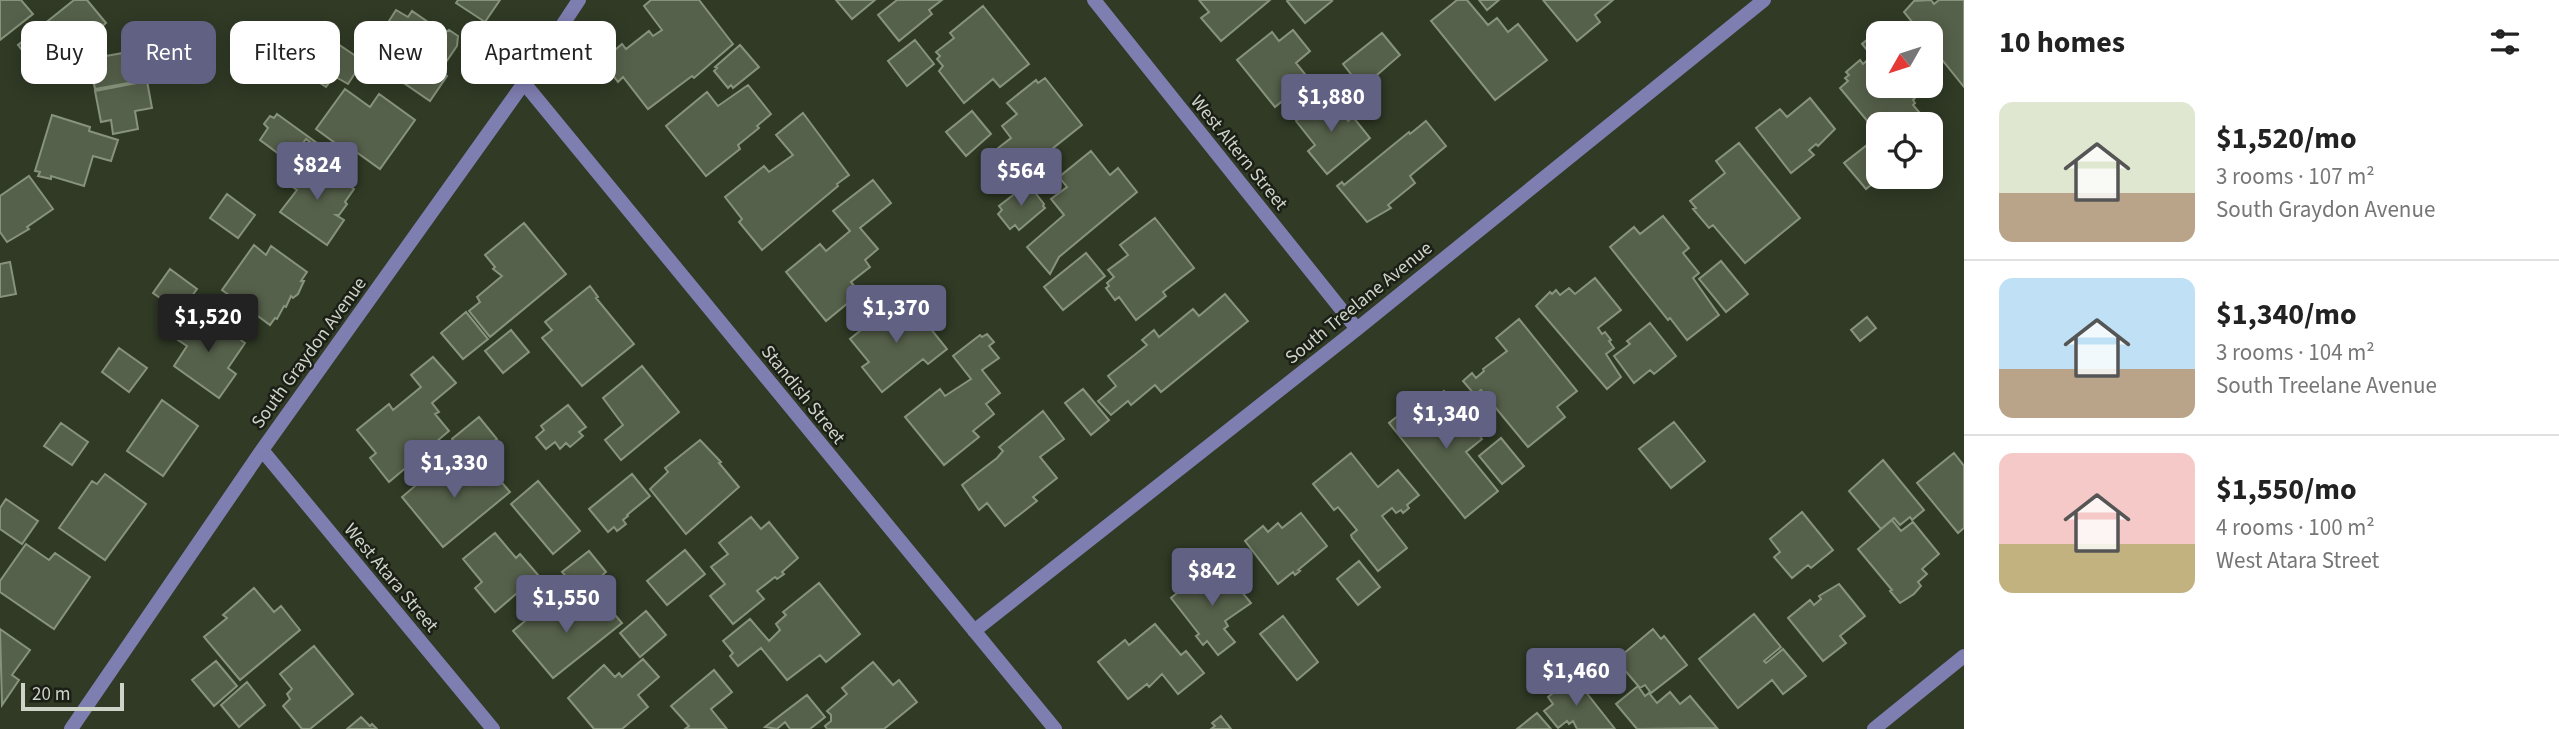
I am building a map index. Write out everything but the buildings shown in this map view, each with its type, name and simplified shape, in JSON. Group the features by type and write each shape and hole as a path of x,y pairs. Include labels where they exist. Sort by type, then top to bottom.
{"street":[{"name":"South Graydon Avenue","path":"565,21 579,0"},
{"name":"West Altern Street","path":"1094,0 1357,328"},
{"name":"South Treelane Avenue","path":"974,631 1357,328 1764,0"},
{"name":"South Graydon Avenue","path":"71,729 262,450 523,84"},
{"name":"Standish Street","path":"525,84 1055,729"},
{"name":"West Atara Street","path":"262,450 493,729"},
{"path":"1874,729 1964,656"}]}
